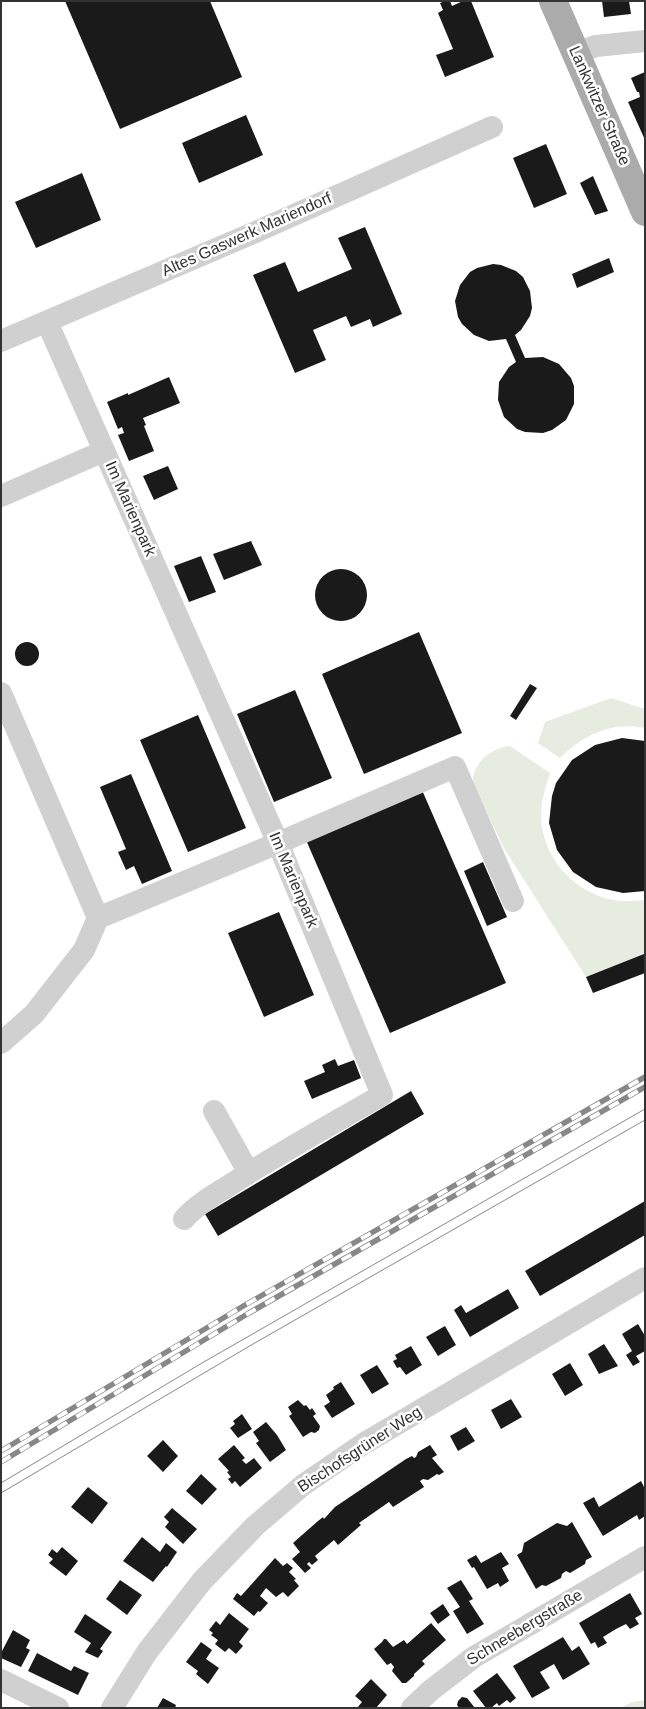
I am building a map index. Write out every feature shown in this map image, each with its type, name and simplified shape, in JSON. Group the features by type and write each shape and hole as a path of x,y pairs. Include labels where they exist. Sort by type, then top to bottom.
{"main road":[{"name":"Lankwitzer Straße","path":"553,1 645,212"}],"street":[{"path":"576,54 596,46 645,41"},
{"name":"Altes Gaswerk Mariendorf","path":"1,341 252,234 492,127"},
{"name":"Im Marienpark","path":"47,322 268,821 283,841 382,1096 250,1173 195,1209 184,1220"},
{"name":"Im Marienpark","path":"1,496 104,451"},
{"path":"1,693 98,918"},
{"path":"1,1044 34,1014 84,950 98,918 455,767 513,901"},
{"path":"214,1111 250,1173"},
{"name":"Bischofsgrüner Weg","path":"112,1708 146,1652 206,1577 261,1520 303,1485 363,1444 645,1278"},
{"name":"Schneebergstraße","path":"412,1708 430,1691 474,1657 645,1557"},
{"path":"1,1680 58,1708"}],"shaded area":[{"path":"611,698 645,709 645,728 621,726 610,728 578,743 560,758 538,743 545,722"},
{"path":"510,746 550,773 542,804 542,829 553,858 562,870 585,890 599,896 622,901 645,900 645,957 644,955 586,977 505,850 473,784 479,763 490,753"},
{"path":"645,1700 645,1708 620,1708 632,1702"}],"building":[{"path":"65,1 210,1 242,77 120,129"},
{"path":"450,1 452,6 463,1 471,1 494,57 445,77 436,55 453,49 438,13 443,10 440,3"},
{"path":"602,1 629,1 631,14 604,17"},
{"path":"645,72 645,140 628,102 640,97 631,78"},
{"path":"246,115 263,155 199,183 182,143"},
{"path":"546,144 567,194 534,208 513,158"},
{"path":"82,173 101,220 36,248 15,202"},
{"path":"593,176 608,211 595,215 580,183"},
{"path":"365,227 402,314 373,327 370,319 351,327 346,316 313,330 326,360 295,373 253,275 285,262 298,292 352,269 338,238"},
{"path":"609,258 614,272 577,288 572,274"},
{"path":"493,264 516,271 523,277 530,291 532,308 530,316 521,330 515,335 525,358 543,357 559,364 571,378 574,386 574,404 566,420 552,430 543,433 525,432 517,429 504,417 498,400 499,382 509,367 516,362 506,339 489,341 474,335 462,324 458,317 455,301 460,285 470,272"},
{"path":"169,377 180,403 143,418 146,425 144,426 154,451 129,461 118,435 124,433 122,427 118,429 107,402"},
{"path":"168,466 178,489 154,500 143,476"},
{"path":"251,541 262,565 224,580 213,554"},
{"path":"201,556 216,592 189,602 174,566"},
{"path":"336,569 346,569 360,576 367,590 367,600 360,614 346,621 336,621 326,617 319,610 315,600 315,590 319,580 326,573"},
{"path":"419,632 462,733 364,774 322,674"},
{"path":"27,642 32,643 38,649 38,659 32,665 27,666 22,665 16,659 15,654 16,649 22,643"},
{"path":"530,684 537,688 516,720 510,716"},
{"path":"295,690 332,778 274,802 237,714"},
{"path":"198,715 246,828 188,852 140,740"},
{"path":"622,738 645,741 645,891 623,893 596,887 573,872 557,850 549,823 552,796 556,783 572,760 595,745"},
{"path":"131,774 172,871 142,884 134,866 126,870 118,852 126,849 100,787"},
{"path":"422,790 506,983 390,1033 306,840"},
{"path":"483,862 507,917 487,926 464,871"},
{"path":"279,912 314,995 264,1017 228,933"},
{"path":"644,954 645,973 593,993 586,977"},
{"path":"335,1059 338,1066 354,1060 361,1078 312,1099 304,1081 325,1072 322,1065"},
{"path":"411,1091 424,1114 218,1236 205,1214"},
{"path":"645,1201 645,1235 540,1296 525,1271"},
{"path":"508,1289 519,1308 470,1337 454,1310 461,1305 466,1313"},
{"path":"638,1324 645,1336 645,1351 636,1356 640,1362 633,1366 626,1355 632,1351 622,1334"},
{"path":"445,1326 456,1345 438,1356 426,1337"},
{"path":"604,1344 618,1366 599,1374 588,1354"},
{"path":"411,1346 422,1365 406,1375 400,1367 397,1368 393,1361 397,1359 395,1355"},
{"path":"570,1363 583,1385 565,1396 552,1374"},
{"path":"377,1365 389,1384 372,1394 360,1375"},
{"path":"341,1382 355,1404 332,1418 324,1406 330,1402 326,1395"},
{"path":"511,1399 522,1417 501,1429 491,1410"},
{"path":"298,1400 310,1410 312,1408 316,1414 313,1416 320,1426 319,1430 315,1433 311,1432 303,1437 289,1416 292,1414 288,1407"},
{"path":"242,1414 252,1429 238,1438 230,1428 235,1424 233,1421"},
{"path":"266,1422 286,1450 270,1462 256,1443 259,1441 253,1432"},
{"path":"466,1427 475,1441 458,1451 450,1436"},
{"path":"163,1440 178,1456 163,1472 147,1456"},
{"path":"234,1445 245,1458 242,1460 246,1464 254,1458 262,1468 240,1487 235,1481 232,1484 228,1479 231,1477 227,1472 229,1471 218,1459"},
{"path":"430,1445 437,1455 432,1458 444,1472 428,1480 423,1479 420,1481 424,1487 393,1507 389,1502 359,1523 361,1525 338,1545 334,1540 315,1556 318,1560 312,1565 309,1562 307,1564 311,1568 305,1573 292,1559 300,1552 293,1543 318,1521 323,1517 324,1519 335,1507 406,1459 412,1456 416,1457 418,1452"},
{"path":"201,1474 217,1489 202,1505 186,1491"},
{"path":"641,1481 645,1489 645,1516 639,1520 637,1515 603,1536 583,1503 594,1497 599,1507"},
{"path":"88,1487 108,1503 92,1524 71,1507"},
{"path":"172,1508 197,1529 183,1544 165,1527 169,1522 164,1517"},
{"path":"572,1522 592,1557 586,1560 585,1564 570,1573 566,1571 562,1574 561,1578 536,1589 517,1555 522,1552 524,1543 557,1523 567,1526"},
{"path":"142,1537 160,1552 166,1543 177,1552 167,1567 153,1582 123,1561"},
{"path":"62,1547 78,1561 66,1576 49,1563 53,1559 48,1555 52,1549 57,1553"},
{"path":"501,1552 509,1564 502,1568 509,1581 500,1587 498,1583 487,1589 474,1567 472,1568 467,1560 476,1555 481,1563"},
{"path":"275,1558 283,1566 287,1563 293,1568 289,1572 296,1579 294,1580 299,1586 288,1597 283,1592 276,1597 266,1588 260,1596 268,1603 254,1616 233,1599 237,1593 241,1596"},
{"path":"120,1580 142,1595 127,1615 106,1599"},
{"path":"461,1580 473,1599 469,1601 484,1624 467,1634 453,1611 460,1607 447,1588"},
{"path":"630,1593 642,1614 635,1618 639,1624 630,1629 626,1624 616,1629 603,1637 607,1643 598,1648 595,1642 591,1644 579,1623"},
{"path":"443,1604 450,1615 438,1624 430,1613"},
{"path":"229,1613 249,1629 239,1642 243,1646 236,1654 229,1648 225,1652 215,1644 218,1640 211,1635 213,1633 209,1630 216,1621 220,1625"},
{"path":"85,1614 112,1632 100,1649 103,1651 98,1658 85,1652 91,1643 74,1632"},
{"path":"431,1623 446,1640 422,1661 425,1664 414,1676 406,1683 402,1683 392,1671 394,1667 391,1663 387,1665 374,1649 384,1639 393,1647 404,1640 407,1644"},
{"path":"13,1630 30,1640 26,1648 30,1650 21,1667 1,1658 1,1653"},
{"path":"563,1637 572,1651 579,1646 590,1664 563,1680 554,1664 540,1672 550,1688 532,1698 513,1666"},
{"path":"201,1642 212,1650 206,1659 219,1668 208,1684 196,1674 198,1671 186,1662"},
{"path":"37,1653 71,1671 74,1666 89,1673 78,1695 28,1671"},
{"path":"497,1673 516,1698 510,1703 507,1700 499,1706 497,1703 491,1708 486,1708 473,1691"},
{"path":"371,1679 387,1695 376,1708 357,1708 362,1702 355,1696"},
{"path":"462,1697 467,1698 475,1708 459,1708 457,1705 458,1701"},
{"path":"163,1698 176,1705 175,1708 157,1708"}],"tram line":[{"path":"1,1483 202,1363 645,1109"},
{"path":"1,1493 253,1344 645,1120"}],"railway":[{"path":"1,1451 245,1305 645,1077"},
{"path":"1,1462 249,1313 645,1087"}]}
